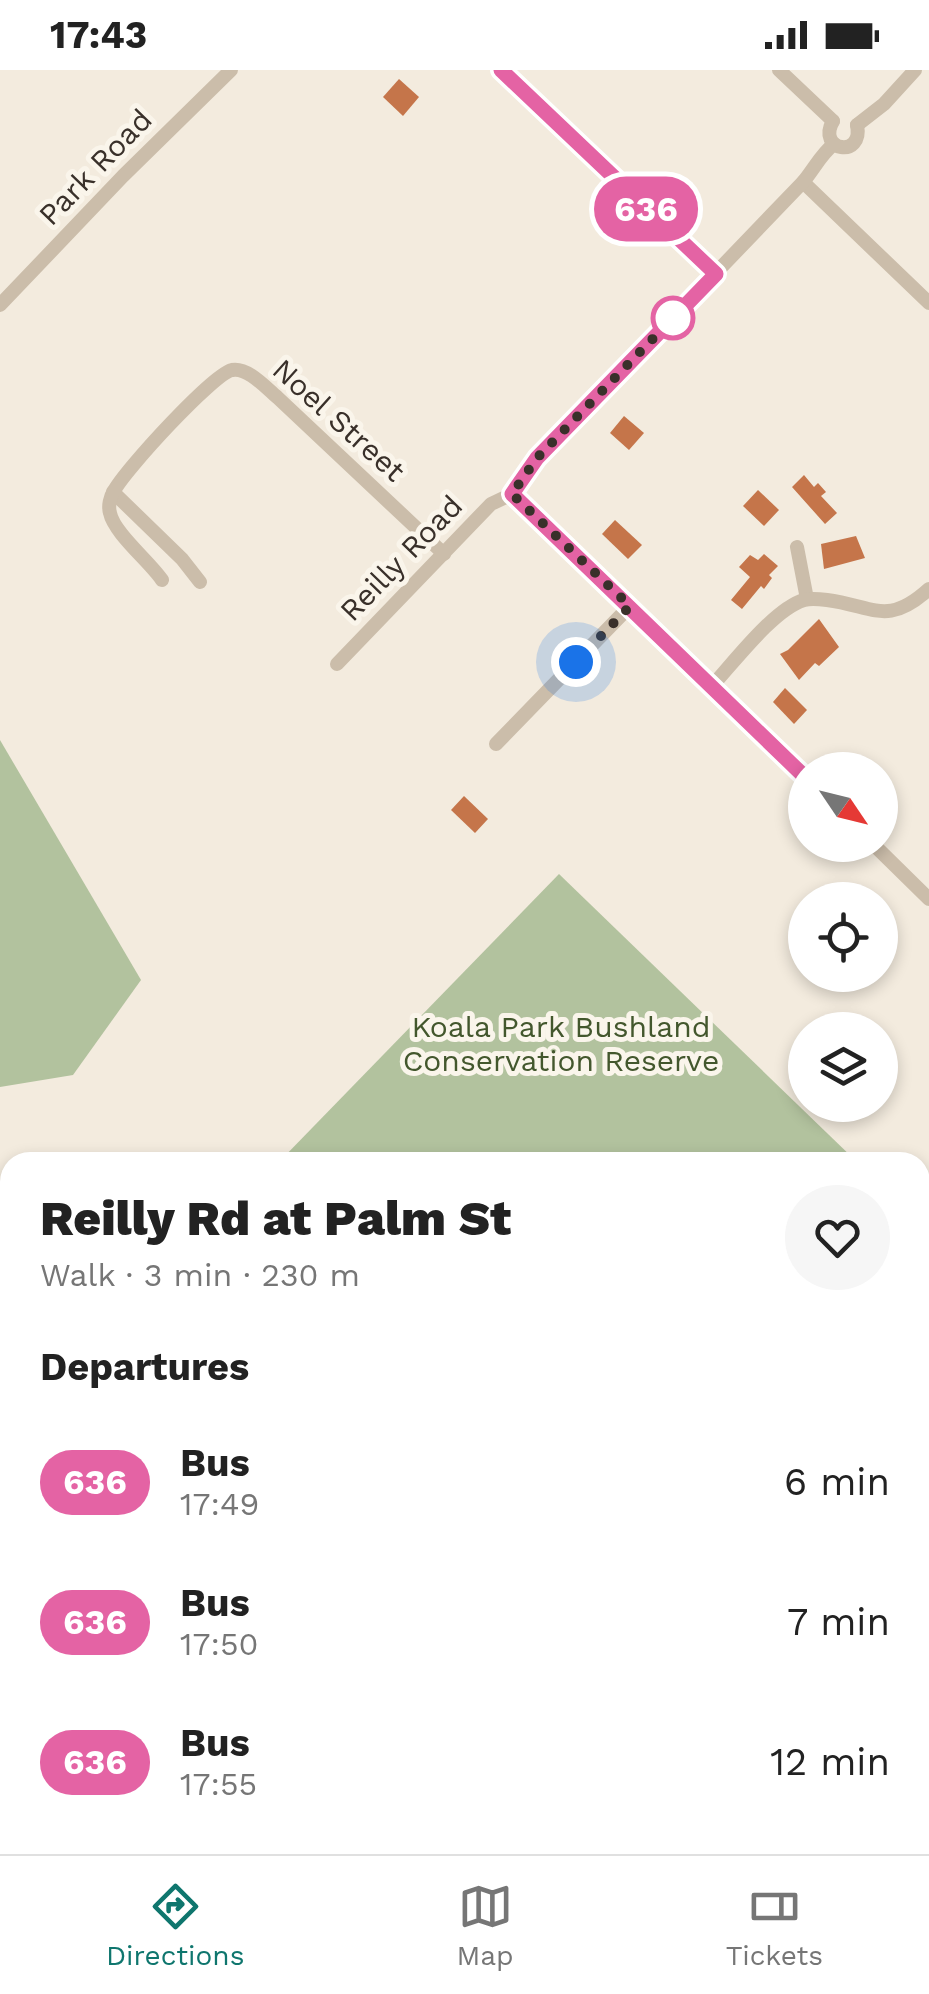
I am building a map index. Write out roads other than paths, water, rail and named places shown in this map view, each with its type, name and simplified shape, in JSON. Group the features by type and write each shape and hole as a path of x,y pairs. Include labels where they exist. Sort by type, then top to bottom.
{"street":[{"name":"Park Road","path":"0,305 231,70"},
{"path":"501,70 716,274"},
{"path":"778,70 833,122"},
{"path":"858,125 916,70"},
{"path":"846,117 858,125 854,144 846,148 834,144 828,133 833,122 846,117"},
{"name":"Reilly Road","path":"337,664 491,504 512,494 537,458 804,182 834,144"},
{"path":"804,182 929,303"},
{"name":"Noel Street","path":"113,492 204,389 231,370 241,370 277,397 444,554"},
{"path":"162,580 112,519 113,492 200,582"},
{"path":"512,494 788,760"},
{"path":"798,547 807,599"},
{"path":"712,686 768,624 792,605 807,599 842,602 884,613 913,604 929,589"},
{"path":"496,744 630,606"},
{"path":"891,862 929,899"}],"park label":[{"name":"Koala Park Bushland Conservation Reserve","path":"561,1043"}]}
